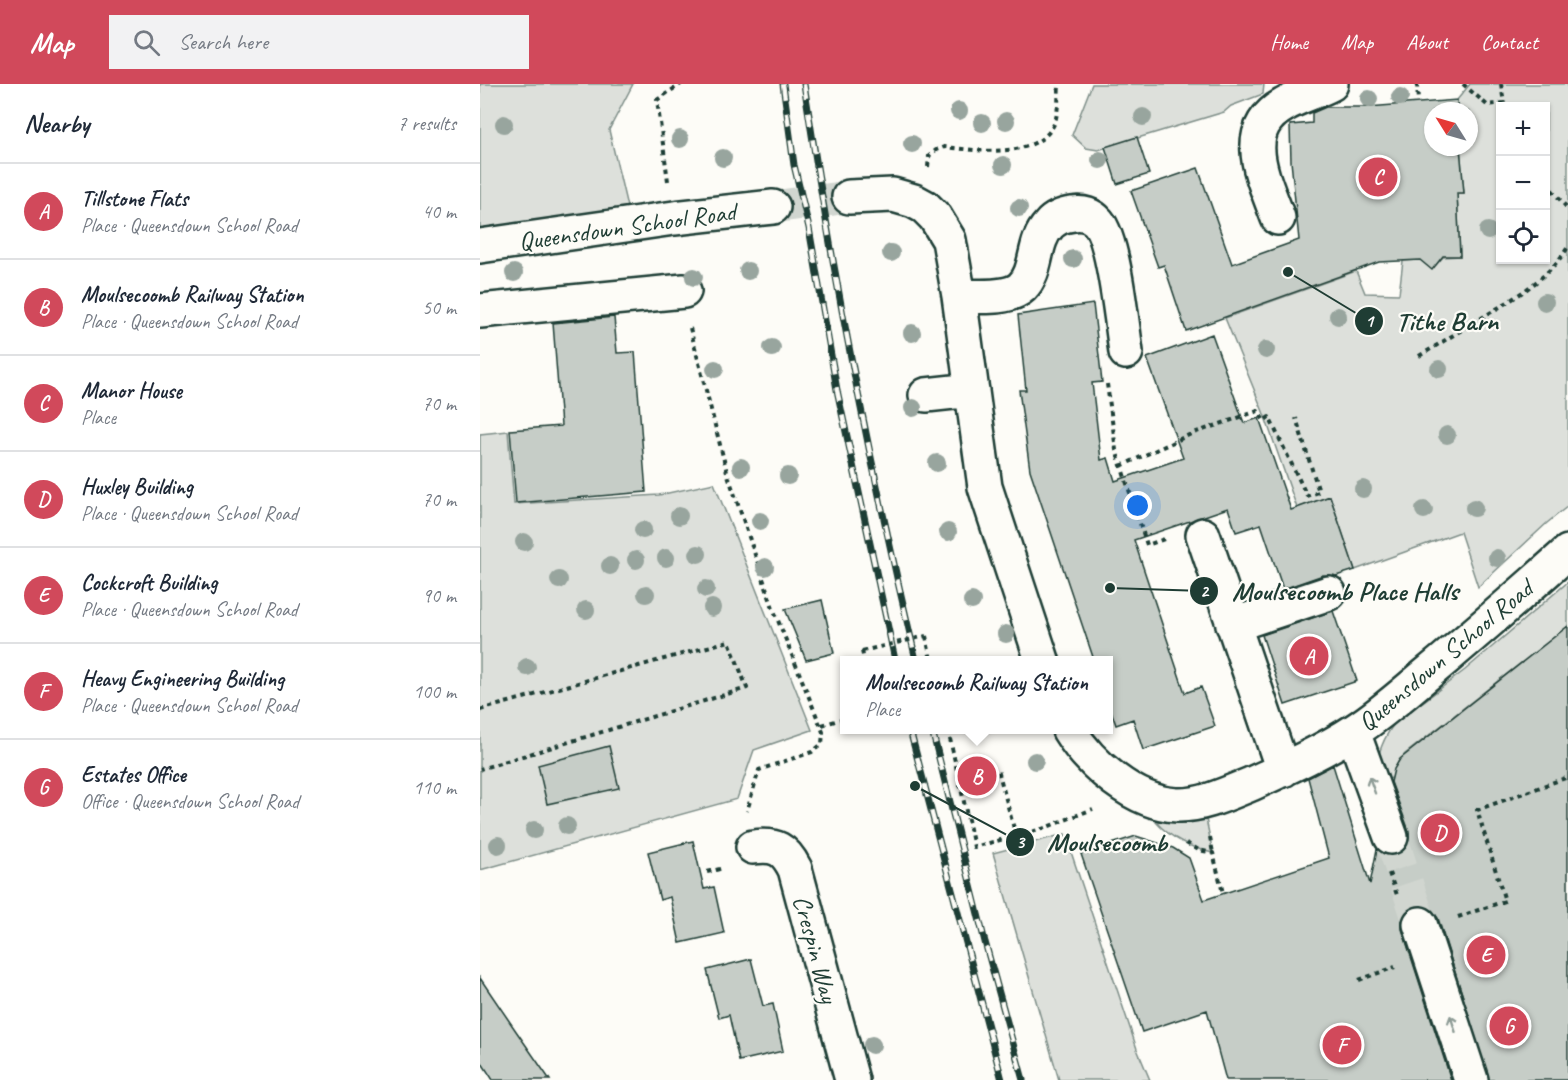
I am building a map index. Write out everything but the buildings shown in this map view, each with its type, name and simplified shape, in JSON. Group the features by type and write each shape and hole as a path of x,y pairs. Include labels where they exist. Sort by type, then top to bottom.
{"street":[{"path":"1278,218 1257,158 1257,137 1262,127 1281,106 1331,84"},
{"path":"849,197 893,195 914,201 925,207 935,217 949,240 960,296 986,487 1041,656"},
{"name":"Queensdown School Road","path":"480,246 674,218 773,207"},
{"path":"960,296 1002,295 1015,292 1022,287 1032,271 1039,239 1051,223 1072,214 1089,215 1102,228 1110,247 1126,352"},
{"path":"480,311 684,291"},
{"path":"926,395 972,390"},
{"path":"1203,535 1283,770"},
{"name":"Queensdown School Road","path":"1073,734 1094,762 1109,775 1145,796 1168,804 1190,805 1220,796 1283,770 1376,717 1568,552"},
{"path":"1233,625 1329,593"},
{"path":"1353,732 1390,837"},
{"name":"Crespin Way","path":"753,847 767,845 784,852 795,869 852,1080"},
{"path":"1414,919 1471,1080"}],"path":[{"path":"674,218 657,100 681,84"},
{"path":"925,207 929,156 944,147 998,152 1028,145 1043,137 1055,124 1059,84"},
{"path":"1417,84 1418,102"},
{"path":"1463,84 1487,105 1496,105"},
{"path":"1501,84 1504,102"},
{"path":"1550,189 1568,209"},
{"path":"1419,356 1509,301 1538,280 1551,269 1568,247"},
{"path":"684,291 688,324 727,472 773,608 822,725 824,738 822,744 812,752 759,770 746,814"},
{"path":"1126,352 1105,355 1108,398 1116,450 1147,545 1200,527 1203,535"},
{"path":"1121,466 1191,434 1258,411 1264,420 1269,417 1307,496 1319,492 1296,418"},
{"path":"863,656 862,651 926,636 930,656"},
{"path":"480,710 729,641 747,688 480,769"},
{"path":"822,725 840,720"},
{"path":"949,734 974,847 1042,829 1105,804 1124,784"},
{"path":"991,772 998,771 1016,836"},
{"path":"1388,871 1414,919 1505,901 1477,810 1568,777"}],"shaded area":[{"path":"480,84 633,84 609,130 628,211 480,231"},
{"path":"1092,84 1264,84 1263,94 1231,106 1224,112 1098,150 1086,148 1072,135"},
{"path":"1470,84 1568,84 1568,506 1478,587 1460,532 1355,570 1330,496 1297,508 1264,414 1225,318 1356,271 1365,293 1399,294 1403,261 1420,260 1436,265 1443,257 1460,256 1457,193 1464,193 1461,156 1478,156 1478,102 1457,102"},
{"path":"508,431 514,504 659,495 714,483 812,730 754,750 737,799 480,870 480,434"},
{"path":"1568,582 1568,626 1405,754 1398,762 1392,778 1371,784 1382,744 1395,723 1465,670"},
{"path":"1206,819 1213,853 1182,842 1156,822"},
{"path":"1065,834 1137,1049 1150,1080 1059,1080 993,853"}],"tunnel":[{"path":"773,207 849,197"},
{"path":"1391,837 1420,924"}],"railway":[{"path":"783,84 794,165 809,228 837,390 894,656"},
{"path":"804,84 827,229 854,373 915,656"},
{"path":"911,734 1002,1080"},
{"path":"933,734 985,942 1023,1080"}],"place":[{"name":"Manor House","path":"1378,177"},
{"name":"Tithe Barn","path":"1288,272"},
{"name":"Moulsecoomb Place Halls","path":"1110,588"},
{"name":"Tillstone Flats","path":"1309,656"},
{"name":"Moulsecoomb Railway Station","path":"977,776"},
{"name":"Moulsecoomb","path":"915,786"},
{"name":"Huxley Building","path":"1440,833"},
{"name":"Cockcroft Building","path":"1486,955"},
{"name":"Estates Office","path":"1509,1026"},
{"name":"Heavy Engineering Building","path":"1342,1045"}]}
